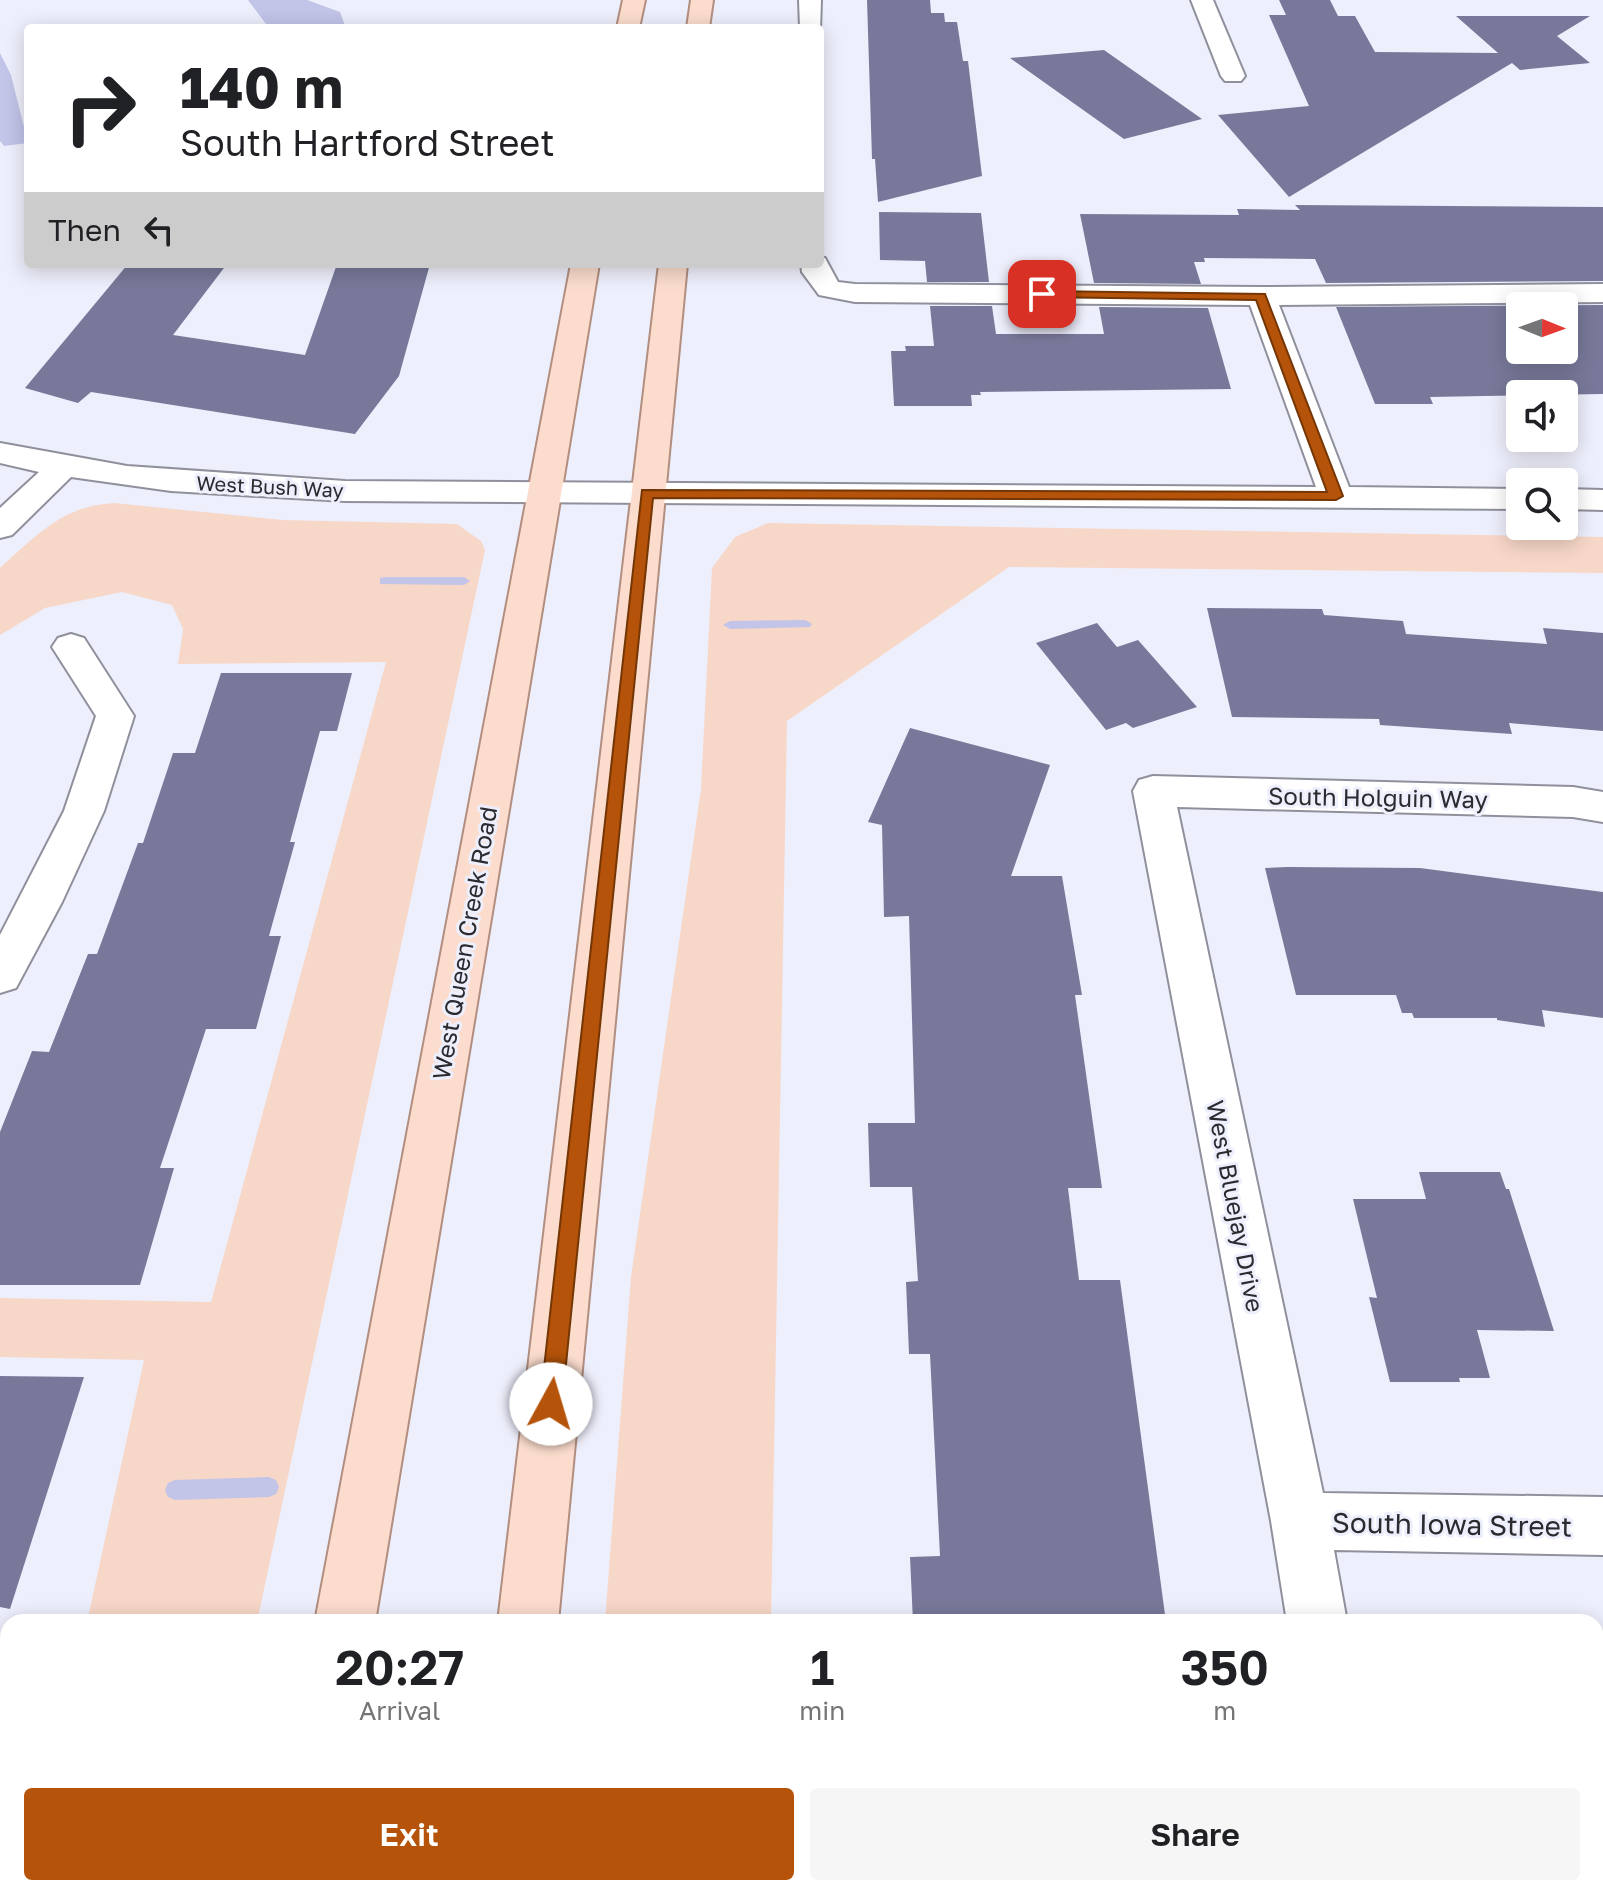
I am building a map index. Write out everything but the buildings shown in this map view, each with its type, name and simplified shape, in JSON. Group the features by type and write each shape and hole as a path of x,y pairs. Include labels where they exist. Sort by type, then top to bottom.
{"main road":[{"path":"629,24 634,0"},
{"path":"699,24 702,0"},
{"name":"West Queen Creek Road","path":"346,1614 542,493 584,268"},
{"path":"529,1614 673,268"}],"street":[{"path":"810,0 811,24"},
{"path":"1202,0 1233,76"},
{"path":"822,276 855,293 1261,296 1603,293"},
{"path":"1261,296 1336,496"},
{"name":"West Bush Way","path":"0,453 64,466 274,489 1506,499"},
{"path":"0,527 64,466"},
{"path":"1578,499 1603,500"},
{"path":"0,975 41,902 84,811 115,716 71,647"},
{"name":"South Holguin Way","path":"1153,791 1573,802 1603,807"},
{"name":"West Bluejay Drive","path":"1153,791 1300,1521 1316,1614"},
{"name":"South Iowa Street","path":"1300,1521 1603,1526"}],"shaded area":[{"path":"114,503 282,520 457,524 481,541 485,550 259,1614 89,1614 144,1360 0,1357 0,1298 211,1302 386,662 178,664 183,629 172,605 122,592 45,608 0,635 0,568 51,524 96,505"},
{"path":"768,523 1506,535 1506,540 1603,537 1603,573 1009,567 787,721 771,1614 606,1614 631,1277 701,789 712,568 735,537"}],"water":[{"path":"248,0 307,0 340,12 344,24 266,24"},
{"path":"0,53 11,75 24,127 24,144 4,146 0,141"}],"waterway":[{"path":"385,581 464,581"},
{"path":"730,625 805,624"},
{"path":"175,1490 269,1487"}],"route":[{"path":"551,1404 647,493 955,497 1336,496 1261,296 1042,294"}]}
